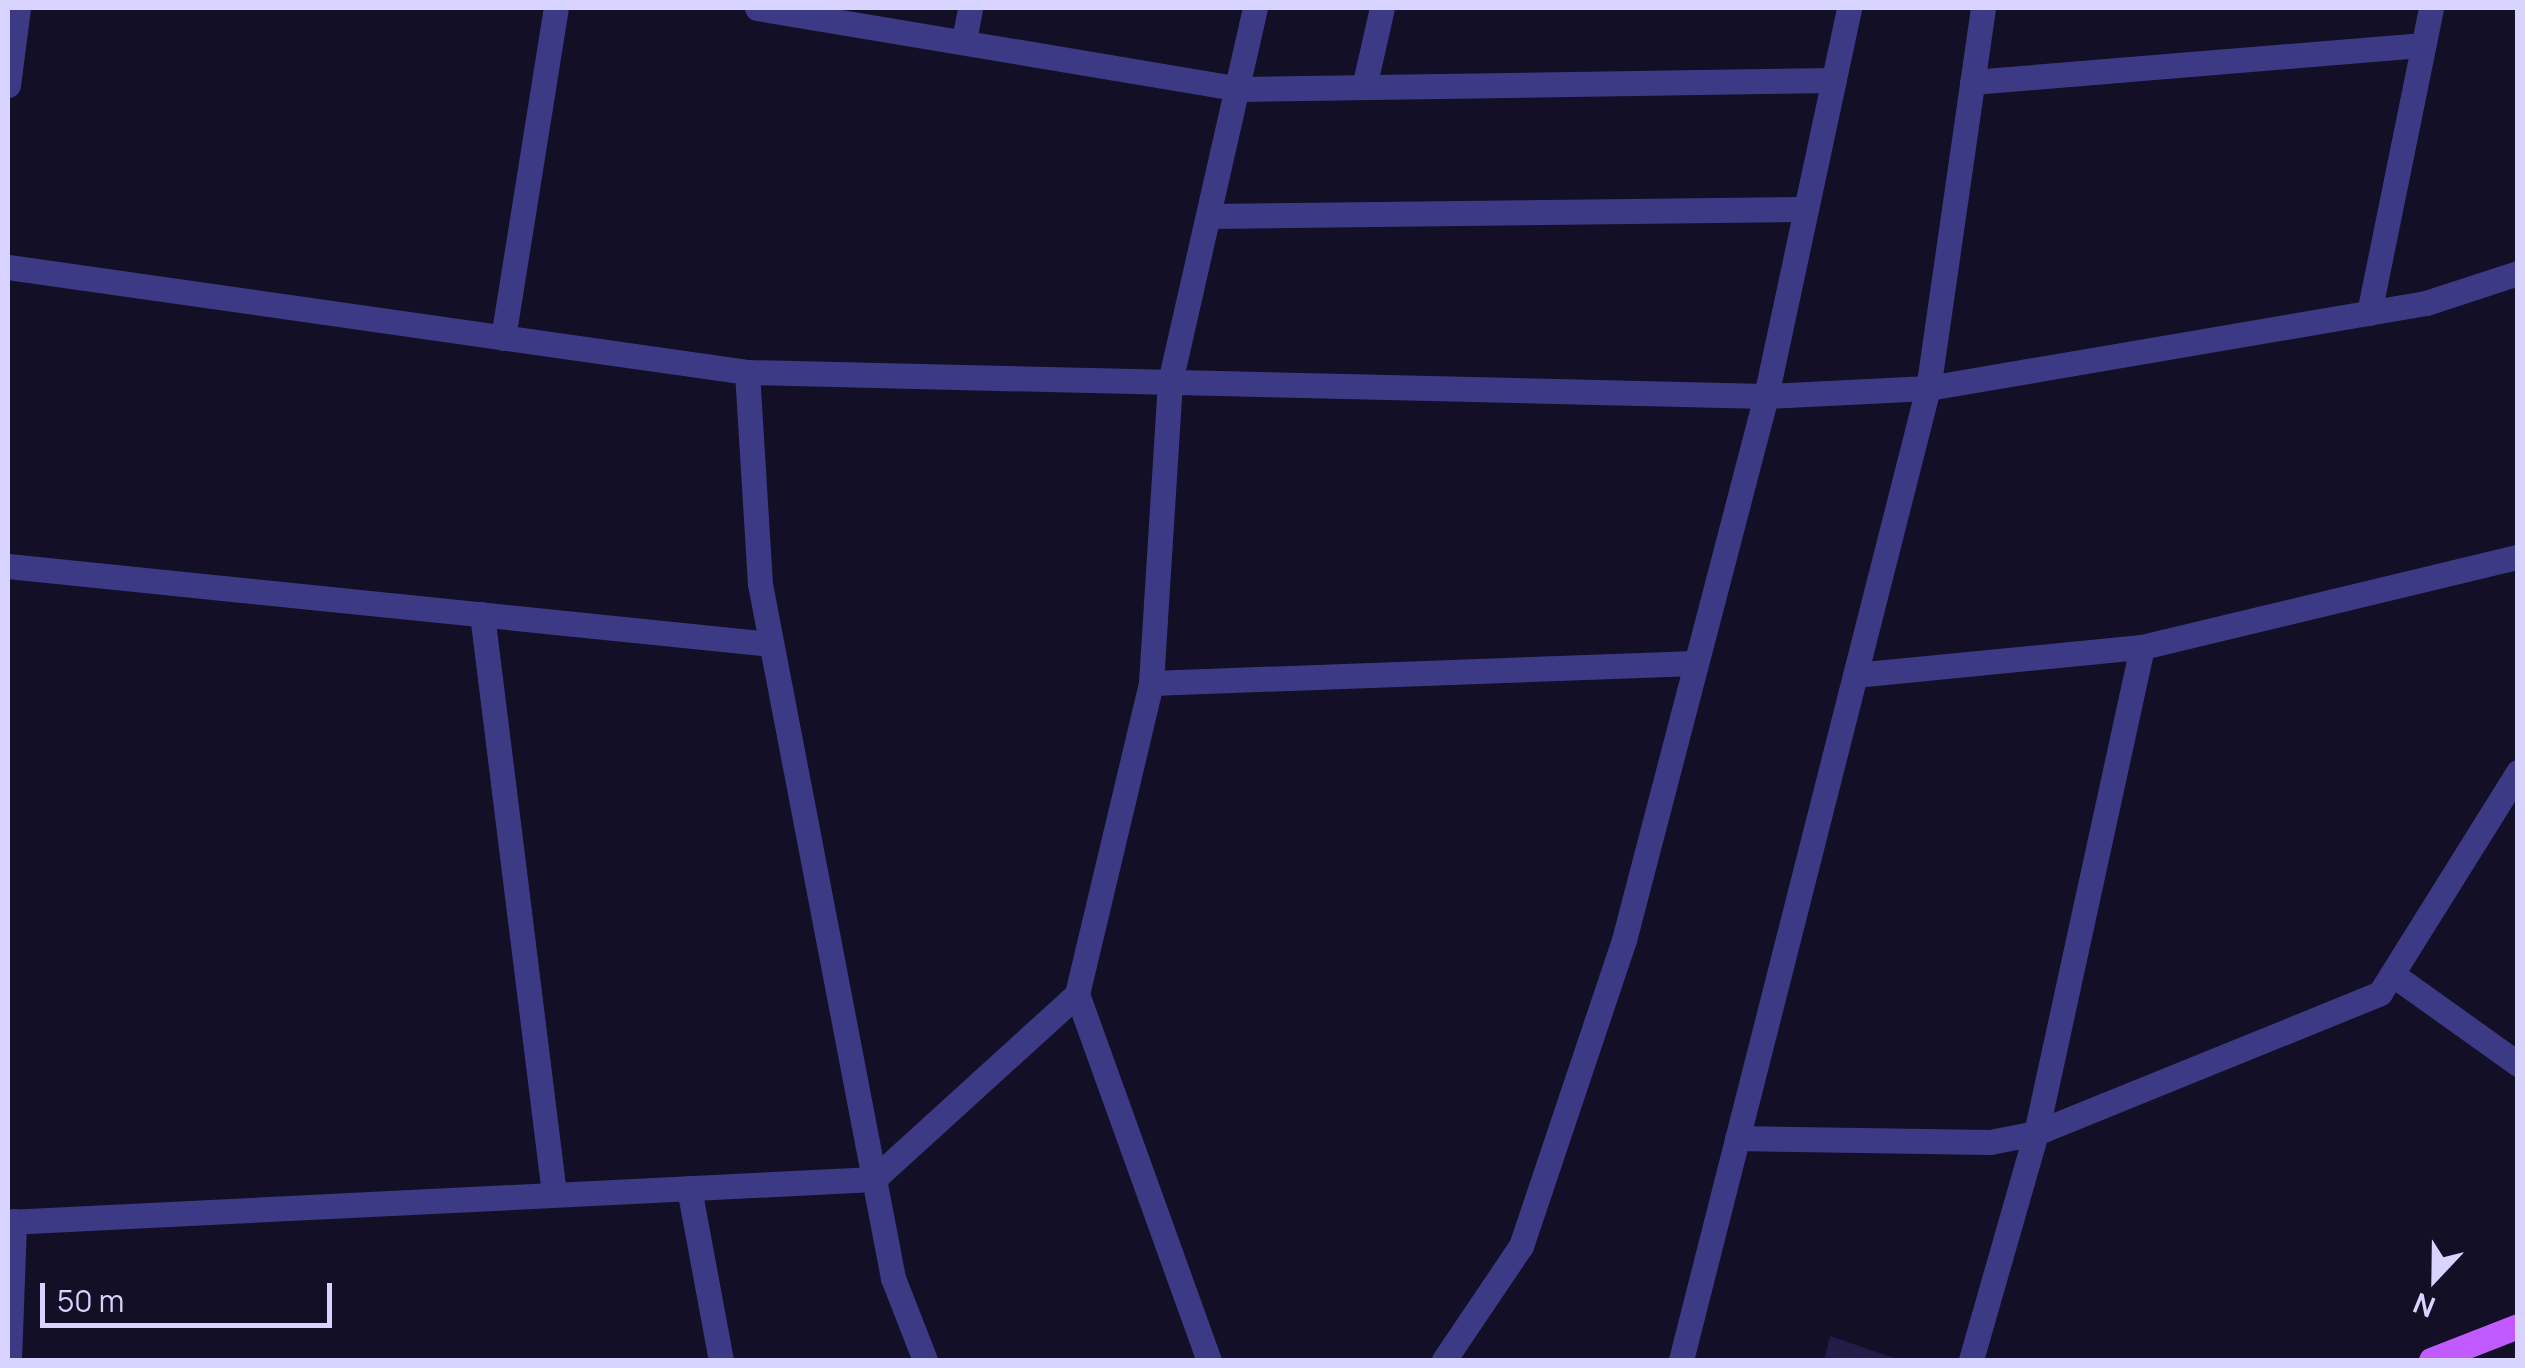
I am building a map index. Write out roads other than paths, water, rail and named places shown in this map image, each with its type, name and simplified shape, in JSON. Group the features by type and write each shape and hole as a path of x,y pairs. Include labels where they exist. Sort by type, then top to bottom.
{"main road":[{"path":"2436,1359 2518,1326"}],"street":[{"path":"8,85 18,8"},
{"path":"503,338 556,8"},
{"path":"758,8 1238,89 1834,80"},
{"path":"964,40 970,8"},
{"path":"1210,1360 1076,994 1151,683 1170,382 1255,8"},
{"path":"1364,86 1382,8"},
{"path":"1444,1360 1521,1246 1624,940 1766,396 1849,8"},
{"path":"1681,1360 1928,388 1984,8"},
{"path":"2369,312 2431,8"},
{"path":"1972,82 2423,45"},
{"path":"1209,216 1806,209"},
{"path":"8,267 747,372 1766,396 1928,388 2426,303 2518,272"},
{"path":"747,372 760,584 894,1278 925,1360"},
{"path":"1855,676 2142,647 2518,557"},
{"path":"8,566 771,644"},
{"path":"482,614 554,1194"},
{"path":"1971,1360 2036,1133 2142,647"},
{"path":"1151,683 1695,663"},
{"path":"1738,1138 1990,1142 2036,1133 2380,992 2511,799 2518,772"},
{"path":"2392,974 2518,1064"},
{"path":"9,1360 11,1222 874,1179 1076,994"},
{"path":"689,1188 722,1360"}]}
